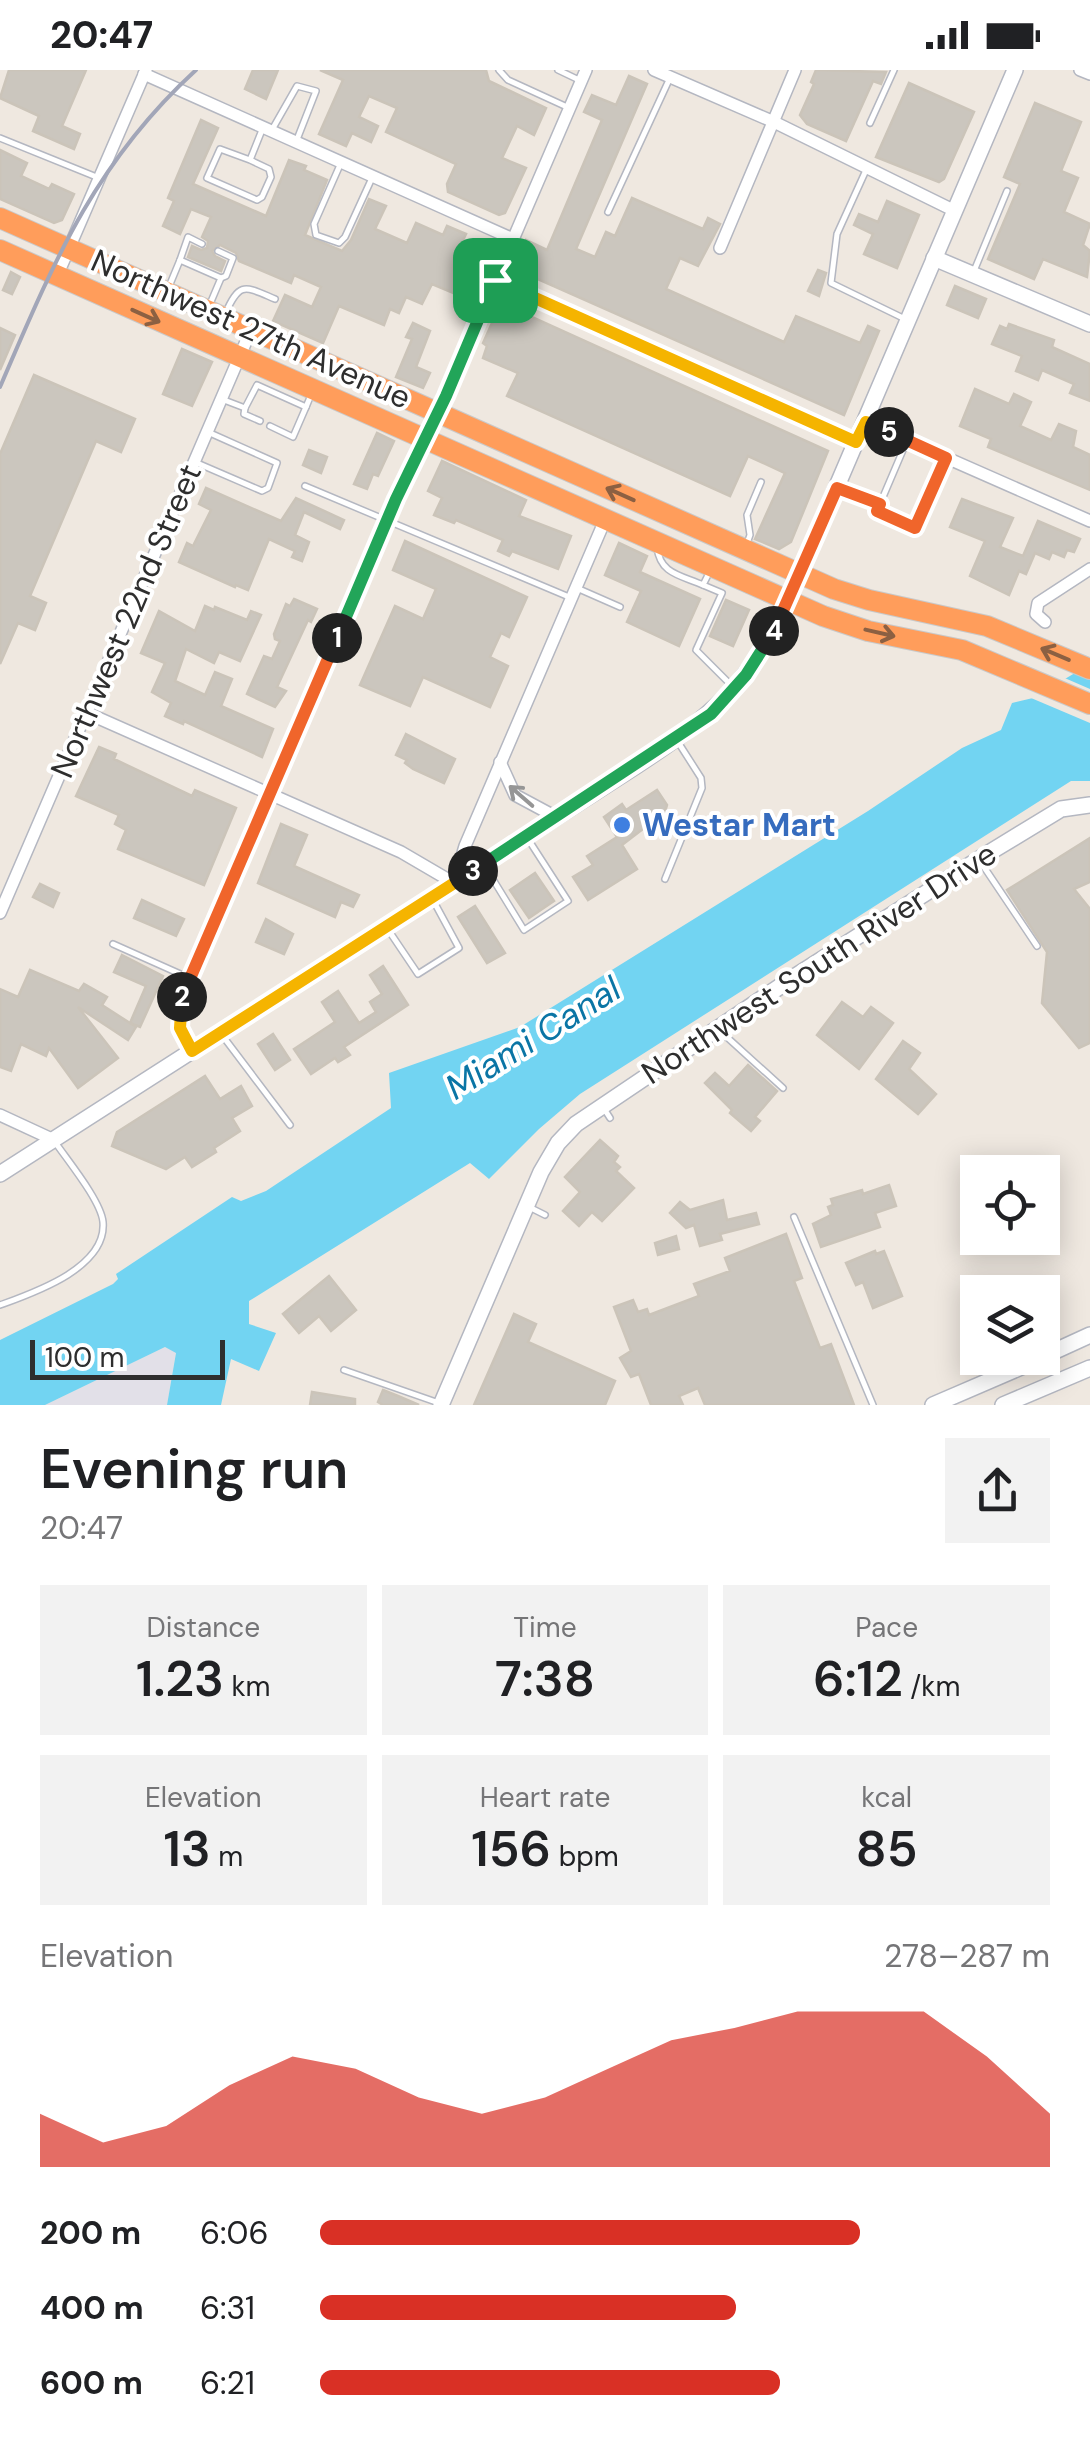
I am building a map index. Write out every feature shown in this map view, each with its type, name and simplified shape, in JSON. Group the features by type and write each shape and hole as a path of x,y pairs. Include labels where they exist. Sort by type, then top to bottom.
{"highway":[{"name":"Northwest 27th Avenue","path":"0,218 800,574 869,600 961,619 1021,639 1090,669"},
{"name":"Northwest 27th Avenue","path":"0,250 240,357 309,398 423,439 605,520 657,544 708,576 852,626 962,650 1090,704"}],"main road":[{"path":"0,1174 676,740 736,689 757,660 788,601 1014,70"},
{"path":"934,258 1090,324"},
{"name":"Northwest South River Drive","path":"526,1206 558,1143 576,1124 606,1112 717,1028 979,859 1062,808 1090,805"},
{"path":"442,1404 526,1206"},
{"path":"1060,1349 1090,1336"},
{"path":"1003,1405 1026,1400 1090,1368"},
{"path":"933,1405 1001,1375"}],"street":[{"path":"654,70 774,122 954,212"},
{"path":"720,248 795,70"},
{"path":"1080,70 1090,74"},
{"path":"57,276 145,72 513,239"},
{"path":"192,1051 178,1021 190,978 386,521 438,413 584,76"},
{"name":"Northwest 22nd Street","path":"0,912 251,330"},
{"path":"866,422 1090,521"},
{"path":"87,713 401,852 454,883 465,846 605,520"},
{"path":"1045,622 1036,614 1038,603 1090,570"},
{"path":"500,762 515,795 556,817"},
{"path":"0,1115 54,1140"}],"lane":[{"path":"498,70 508,80 570,108"},
{"path":"558,70 584,76"},
{"path":"870,123 894,70"},
{"path":"608,212 670,77"},
{"path":"250,160 297,86 316,90 296,142"},
{"path":"0,138 101,179"},
{"path":"220,149 250,160 269,169 271,177 262,198 256,200 207,178 220,149"},
{"path":"341,162 314,224 316,235 340,243 372,176"},
{"path":"868,167 837,234 832,283 908,320"},
{"path":"972,273 1006,191"},
{"path":"166,292 185,261 188,237 198,243"},
{"path":"185,261 226,276 234,258 222,254"},
{"path":"216,314 217,275"},
{"path":"495,280 856,442"},
{"path":"216,314 240,289 249,288 274,299"},
{"path":"260,422 244,414 257,385 309,398 294,437 270,426"},
{"path":"222,398 245,408"},
{"path":"194,462 262,491 268,488 278,465 274,459 207,431"},
{"path":"907,441 877,511 915,528 946,458"},
{"path":"745,549 750,535 747,515 760,482"},
{"path":"306,486 386,521 620,607"},
{"path":"837,488 880,504"},
{"path":"708,576 722,593 696,650 736,689"},
{"path":"664,879 702,788 701,778 676,740"},
{"path":"484,864 524,930 568,901 526,836"},
{"path":"979,859 1037,946"},
{"path":"386,927 418,974 432,966 459,948 432,897"},
{"path":"114,944 190,978"},
{"path":"717,1028 784,1088"},
{"path":"220,1033 290,1125"},
{"path":"0,1305 42,1290 83,1264 102,1236 104,1220 97,1206 54,1140"},
{"path":"526,1206 544,1215"},
{"path":"794,1216 873,1405"},
{"path":"344,1370 442,1404"}],"shaded area":[{"path":"165,1347 176,1352 167,1405 45,1405"}],"water":[{"name":"Miami Canal","path":"1090,664 1090,781 1071,781 580,1094 489,1179 470,1163 249,1301 249,1324 276,1333 259,1371 231,1359 221,1405 167,1405 176,1353 165,1347 45,1405 0,1405 0,1340 113,1284 118,1279 116,1274 232,1197 241,1201 266,1191 391,1108 389,1073 520,1027 868,811 962,748 1001,730 1012,703 1033,698"}],"pier":[{"path":"1060,676 1090,689 1090,723 1024,695"}],"building":[{"path":"9,70 86,70 62,126 80,134 74,149 33,131 39,116 0,98"},
{"path":"253,70 278,70 266,99 245,89"},
{"path":"320,70 486,70 489,81 546,108 534,135 517,126 502,158 526,168 505,213 499,215 448,192 447,184 456,164 386,132 397,108 369,96 359,117 378,126 371,142 352,133 346,146 319,134 343,80"},
{"path":"816,70 886,72 881,84 873,81 846,141 807,124 800,115"},
{"path":"629,76 647,84 576,249 595,257 606,232 615,236 632,198 703,229 708,218 720,224 698,266 680,258 666,289 784,342 796,316 860,343 868,326 879,331 844,415 513,268 526,240 547,250 602,120 584,112 592,95 616,105"},
{"path":"909,83 974,112 944,179 939,182 876,157"},
{"path":"1035,103 1081,122 1061,171 1078,178 1064,212 1090,224 1083,245 1090,251 1087,277 1043,259 1034,279 988,259 1020,184 1004,177"},
{"path":"201,120 218,128 193,184 266,216 289,160 306,166 304,170 327,180 305,235 342,251 369,199 386,206 375,229 407,243 416,223 443,235 447,226 466,234 458,251 472,257 456,294 432,284 422,304 406,297 399,313 390,309 384,325 339,306 323,343 273,321 285,295 312,307 321,287 294,275 291,283 239,261 236,253 220,245 212,251 225,261 221,271 188,257 192,246 207,248 208,241 202,237 211,217 191,209 180,234 163,226 174,201 168,198"},
{"path":"0,150 27,163 21,176 49,189 52,184 74,194 62,220 54,223 0,199"},
{"path":"887,201 919,215 897,268 864,254 873,234 854,225 859,214 878,222"},
{"path":"818,270 826,273 819,296 808,291"},
{"path":"11,272 20,277 12,294 3,290"},
{"path":"955,286 986,299 978,318 947,305"},
{"path":"501,303 828,451 791,542 779,549 755,539 785,473 748,456 730,496 507,396 518,373 483,358 487,346 483,343"},
{"path":"413,323 430,331 416,367 430,373 423,388 396,377 412,339 406,337"},
{"path":"1009,324 1054,340 1052,347 1090,364 1090,401 1070,393 1074,384 1042,370 1038,380 1016,371 1022,356 992,344 1000,326 1007,329"},
{"path":"0,328 15,335 0,370"},
{"path":"182,349 212,362 192,406 163,394"},
{"path":"34,375 135,419 121,452 96,441 30,596 46,603 35,630 18,623 0,664 0,454"},
{"path":"975,389 1009,404 1014,394 1031,402 1020,426 1051,440 1059,424 1076,431 1073,447 1090,455 1090,490 988,447 991,439 960,426"},
{"path":"377,433 394,441 378,476 373,474 367,489 354,484"},
{"path":"309,450 327,457 321,473 303,465"},
{"path":"442,461 526,500 519,516 571,536 558,569 512,551 509,556 498,551 503,540 434,515 442,498 428,491"},
{"path":"206,488 281,521 296,498 344,520 340,529 304,512 295,535 309,542 302,561 292,557 295,551 269,539 248,590 235,587 179,562 187,543 193,546 211,510 199,504"},
{"path":"962,499 1013,518 1000,547 1023,556 1038,521 1080,539 1074,552 1067,550 1064,557 1052,552 1049,559 1035,553 1026,574 1019,571 1009,595 970,576 985,541 950,527"},
{"path":"405,541 527,597 509,637 501,633 490,657 508,666 490,707 423,677 410,706 360,685 395,606 423,619 436,589 393,570"},
{"path":"619,543 647,556 640,572 700,599 679,646 627,622 641,591 605,575"},
{"path":"294,599 317,609 277,687 286,691 275,707 247,694 264,656 272,659 280,641 274,634 286,604 290,606"},
{"path":"726,600 749,610 733,646 710,636"},
{"path":"205,606 247,620 251,611 261,615 240,661 219,652 214,663 186,649 175,681 205,695 215,672 232,679 221,706 273,729 262,757 165,716 171,703 152,692 165,663 141,653 159,611 195,631"},
{"path":"406,734 455,759 444,783 413,769 405,763 407,760 396,755"},
{"path":"99,747 116,754 114,759 192,796 195,790 236,808 204,885 118,849 126,830 115,824 119,815 76,796"},
{"path":"657,790 667,805 665,812 622,845 637,869 588,900 573,877 593,865 587,856 617,837 604,817 622,804 626,810"},
{"path":"281,824 307,835 294,866 359,895 353,907 341,902 335,917 258,883"},
{"path":"1090,838 1090,882 1074,889 1090,909 1090,1043 1079,1048 1042,1003 1047,952 1007,890"},
{"path":"535,873 554,901 529,918 510,890"},
{"path":"40,884 59,893 53,907 33,897"},
{"path":"142,900 184,919 176,936 134,918"},
{"path":"475,906 505,953 487,963 458,917"},
{"path":"266,919 293,934 284,954 256,942"},
{"path":"122,955 163,976 140,1027 130,1023 146,986 114,972"},
{"path":"383,966 408,1005 344,1047 350,1055 338,1062 335,1058 311,1074 294,1049 335,1022 322,1002 338,991 359,1023 376,1012 370,1002 382,994 370,975"},
{"path":"30,970 79,991 84,984 107,997 102,1005 136,1027 128,1040 78,1007 118,1058 78,1088 49,1048 46,1056 21,1044 11,1071 0,1067 0,989 18,997"},
{"path":"842,1002 863,1017 871,1007 893,1023 859,1069 817,1035"},
{"path":"273,1034 290,1060 275,1070 258,1044"},
{"path":"903,1041 920,1053 909,1069 936,1094 918,1114 876,1079"},
{"path":"748,1065 777,1091 755,1117 760,1121 751,1131 705,1083 715,1073 729,1086"},
{"path":"205,1076 220,1099 241,1086 252,1106 232,1118 240,1131 214,1148 216,1152 192,1167 185,1157 166,1169 112,1146 117,1132"},
{"path":"600,1140 618,1156 614,1162 620,1167 616,1171 634,1188 602,1221 592,1212 579,1226 563,1211 580,1192 565,1177"},
{"path":"889,1185 896,1206 875,1213 880,1227 821,1247 813,1224 831,1215 831,1199"},
{"path":"723,1200 727,1220 756,1213 759,1224 720,1234 722,1240 700,1246 694,1225 686,1228 670,1213 680,1202 690,1210"},
{"path":"786,1234 802,1278 794,1281 820,1348 831,1344 854,1405 705,1405 698,1388 679,1396 683,1405 651,1405 639,1374 631,1377 620,1358 631,1351 614,1307 633,1300 638,1312 647,1309 649,1315 699,1296 694,1284 730,1271 725,1258"},
{"path":"676,1236 679,1249 658,1255 655,1243"},
{"path":"884,1251 902,1296 873,1308 863,1282 856,1285 846,1263"},
{"path":"329,1276 356,1310 331,1331 319,1316 299,1333 283,1314"},
{"path":"514,1314 536,1324 528,1342 615,1381 605,1405 474,1405"},
{"path":"383,1390 419,1405 383,1405 378,1402"},
{"path":"312,1392 355,1399 355,1405 310,1405"}],"railway":[{"path":"0,387 58,257 103,179 160,105 196,70"}],"place":[{"name":"Westar Mart","path":"622,825"}],"route":[{"path":"495,280 856,442 866,422 946,458 915,528 877,511 880,504 837,488 768,642 746,675 711,714 192,1051 178,1021 184,993 416,452 446,396 495,280"}]}
